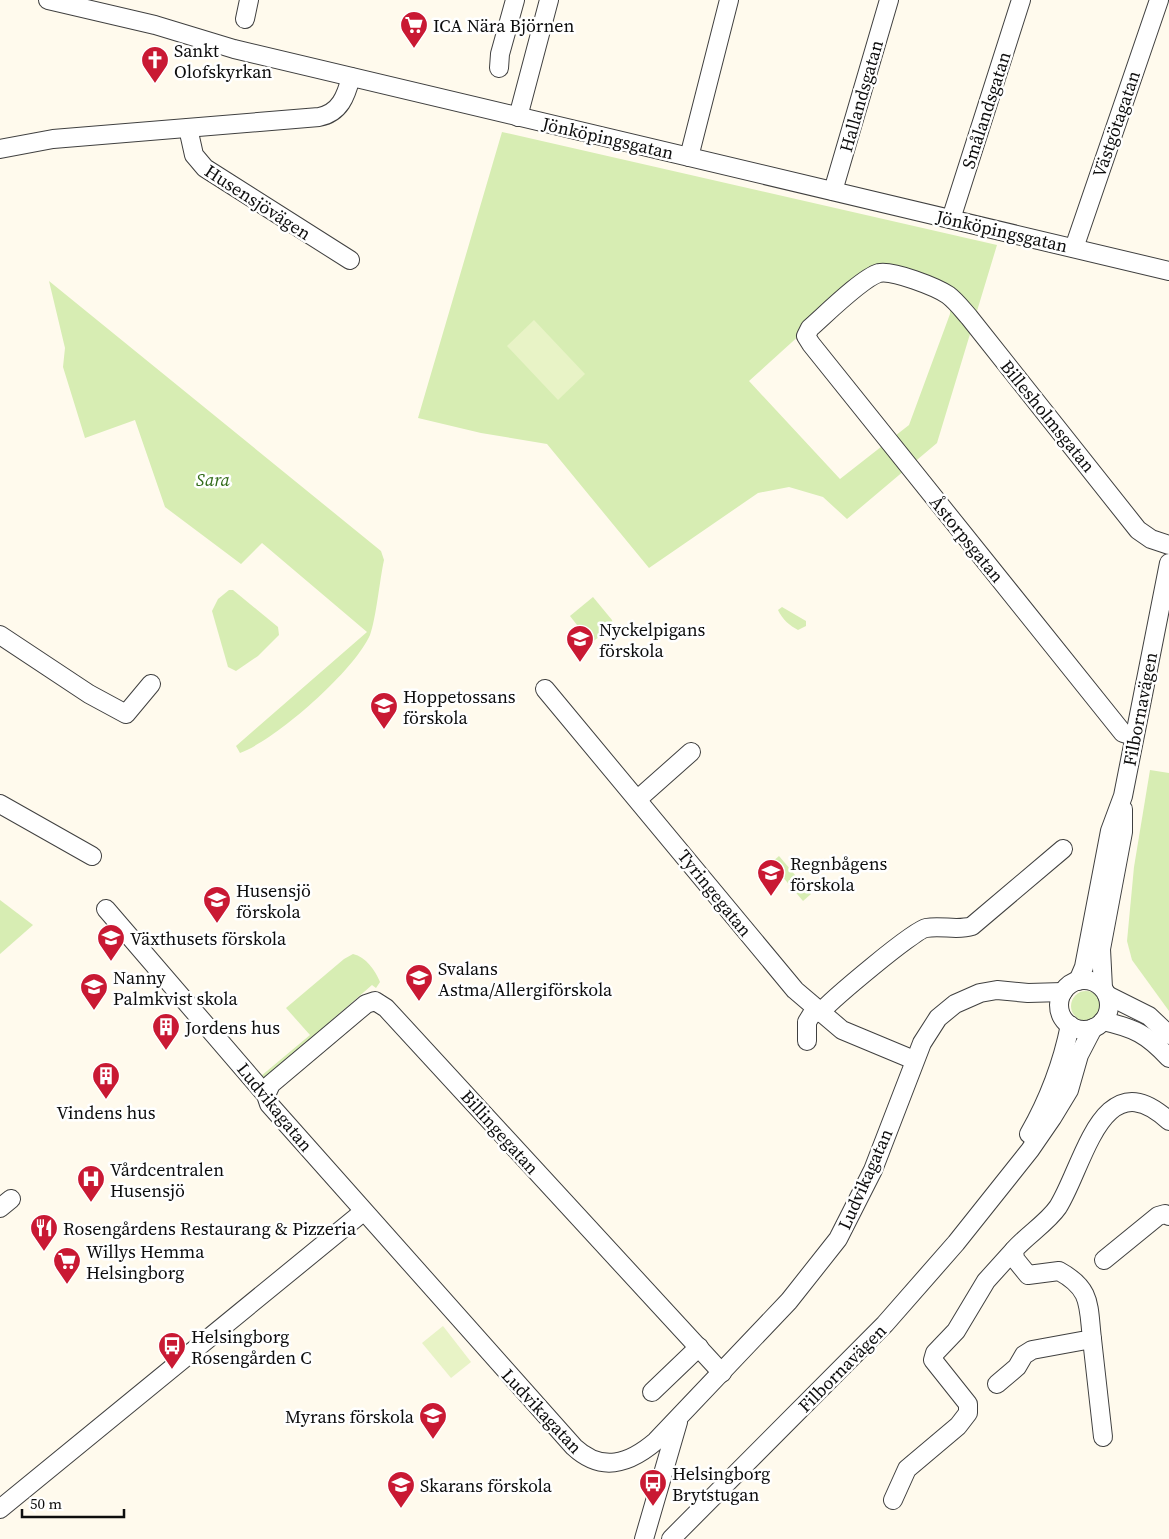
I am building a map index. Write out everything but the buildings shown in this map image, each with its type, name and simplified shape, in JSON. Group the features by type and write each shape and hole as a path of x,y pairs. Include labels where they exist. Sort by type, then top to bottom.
{"street":[{"name":"Jönköpingsgatan","path":"48,0 155,25 234,49 1169,271"},
{"path":"245,19 249,0"},
{"path":"499,68 500,54 515,0"},
{"path":"518,117 549,0"},
{"path":"688,157 729,0"},
{"name":"Hallandsgatan","path":"833,191 889,0"},
{"name":"Smålandsgatan","path":"951,219 1021,0"},
{"name":"Västgötagatan","path":"1074,248 1159,0"},
{"path":"0,149 53,139 325,116 332,113 341,104 351,76"},
{"name":"Husensjövägen","path":"188,128 194,155 205,168 350,260"},
{"name":"Billesholmsgatan","path":"806,336 810,328 879,273 887,272 928,285 948,295 957,303 1138,530 1151,539 1169,545"},
{"name":"Åstorpsgatan","path":"806,336 1123,733 1133,736"},
{"name":"Filbornavägen","path":"1105,991 1101,949 1123,832 1123,796 1133,736 1169,563"},
{"path":"0,635 89,694 126,714 151,684"},
{"name":"Tyringegatan","path":"545,689 795,990 842,1030 914,1060"},
{"path":"638,799 692,752"},
{"name":"Filbornavägen","path":"1078,981 1084,967 1110,831 1123,796"},
{"path":"0,804 92,856"},
{"path":"807,1041 807,1022 889,954 925,928 964,929 972,926 1063,850"},
{"name":"Ludvikagatan","path":"106,909 266,1095 270,1104 363,1212 498,1364 584,1456 598,1462 614,1463 626,1460 649,1448 679,1419 806,1281 838,1239 873,1170 914,1060 932,1025 955,1004 980,993 997,990 1028,993 1061,1000"},
{"path":"1169,1035 1150,1016 1091,981 1078,981 1061,1000 1065,1020 1077,1029 1098,1025 1130,1027 1142,1033 1169,1058"},
{"path":"1098,1025 1109,1009 1105,991"},
{"name":"Billingegatan","path":"266,1095 271,1084 366,1004 374,1001 386,1008 722,1372"},
{"name":"Filbornavägen","path":"1001,1185 1051,1094 1064,1055 1070,1025"},
{"name":"Filbornavägen","path":"671,1539 885,1324 956,1243 1030,1150 1060,1104 1069,1090 1079,1055 1098,1025"},
{"path":"893,1500 906,1469 958,1426 968,1413 968,1404 933,1360 935,1353 956,1331 986,1281 1023,1239 1056,1210 1092,1134 1111,1109 1122,1103 1136,1102 1155,1110 1169,1121"},
{"path":"0,1509 363,1212"},
{"path":"1104,1260 1158,1216 1169,1216"},
{"path":"1014,1250 1015,1259 1028,1275 1059,1271 1080,1286 1087,1295 1103,1438"},
{"path":"997,1384 1017,1367 1024,1355 1032,1350 1092,1339"},
{"path":"652,1392 698,1347"},
{"path":"644,1539 679,1419"},
{"path":"649,1448 665,1466"}],"green space":[{"path":"502,132 997,245 937,443 847,519 823,497 789,487 758,493 649,568 547,444 481,433 418,418","holes":["877,265 951,288 950,314 909,425 840,479 749,381"]},
{"name":"Sara","path":"49,281 381,551 384,560 374,619 370,635 361,650 348,667 313,702 274,734 240,753 236,746 367,632 262,543 241,564 165,507 135,420 85,438 63,367 65,348"},
{"path":"534,320 585,374 558,400 507,346"},
{"path":"229,590 233,590 278,627 279,635 258,656 236,671 228,667 212,611 218,599"},
{"path":"593,597 612,620 613,626 591,643 570,616"},
{"path":"782,607 806,621 806,626 798,630 789,624 778,610"},
{"path":"1150,770 1169,773 1169,1011 1132,960 1127,941 1134,867"},
{"path":"779,856 811,894 803,901 771,863"},
{"path":"0,900 33,925 0,954"},
{"path":"353,954 366,961 376,973 380,982 376,988 372,985 264,1079 261,1076 310,1035 286,1008 344,959"},
{"path":"1086,991 1097,995 1101,1006 1097,1017 1086,1021 1075,1017 1071,1006 1075,995"},
{"path":"443,1326 471,1362 451,1378 422,1343"}],"place":[{"name":"ICA Nära Björnen","path":"414,49"},
{"name":"Sankt Olofskyrkan","path":"155,84"},
{"name":"Nyckelpigans förskola","path":"580,663"},
{"name":"Hoppetossans förskola","path":"384,730"},
{"name":"Regnbågens förskola","path":"771,897"},
{"name":"Husensjö förskola","path":"217,924"},
{"name":"Växthusets förskola","path":"111,962"},
{"name":"Svalans Astma/Allergiförskola","path":"419,1002"},
{"name":"Nanny Palmkvist skola","path":"94,1011"},
{"name":"Jordens hus","path":"166,1051"},
{"name":"Vindens hus","path":"106,1100"},
{"name":"Vårdcentralen Husensjö","path":"91,1203"},
{"name":"Rosengårdens Restaurang & Pizzeria","path":"44,1252"},
{"name":"Willys Hemma Helsingborg","path":"67,1285"},
{"name":"Helsingborg Rosengården C","path":"172,1370"},
{"name":"Myrans förskola","path":"433,1440"},
{"name":"Helsingborg Brytstugan","path":"653,1507"},
{"name":"Skarans förskola","path":"401,1509"}]}
